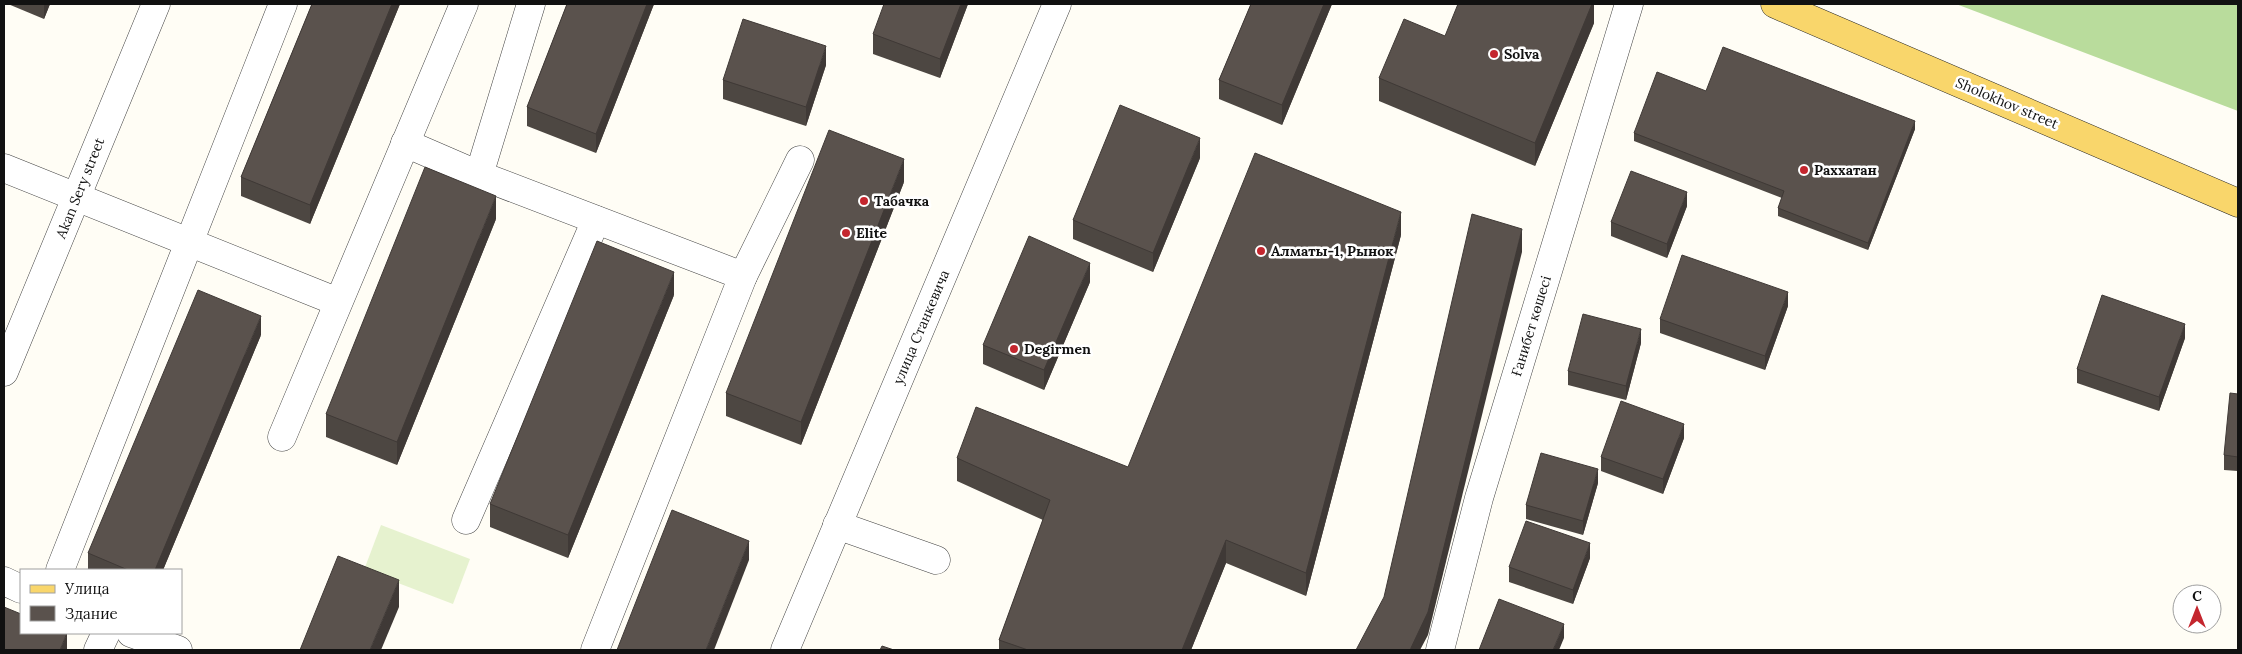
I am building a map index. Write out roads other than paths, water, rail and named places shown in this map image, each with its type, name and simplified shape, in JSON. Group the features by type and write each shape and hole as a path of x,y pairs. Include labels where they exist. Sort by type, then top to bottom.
{"main road":[{"name":"Sholokhov street","path":"1775,4 2238,202"}],"street":[{"name":"Akan Sery street","path":"5,367 156,4"},
{"path":"60,569 283,4"},
{"path":"282,437 464,4"},
{"path":"479,174 531,4"},
{"name":"улица Станкевича","path":"785,650 1057,4"},
{"name":"Ғанибет көшесі","path":"1440,650 1479,498 1629,4"},
{"path":"405,143 479,174 743,276"},
{"path":"595,650 743,276 800,160"},
{"path":"4,168 76,199 189,241 338,302"},
{"path":"466,520 596,220"},
{"path":"837,525 936,560"},
{"path":"4,581 20,589"},
{"path":"98,650 106,634"},
{"path":"134,634 178,650"}],"place":[{"name":"Solva","path":"1494,54"},
{"name":"Раххатан","path":"1804,170"},
{"name":"Табачка","path":"864,201"},
{"name":"Elite","path":"846,233"},
{"name":"Алматы-1, Рынок","path":"1261,251"},
{"name":"Degirmen","path":"1014,349"}]}
